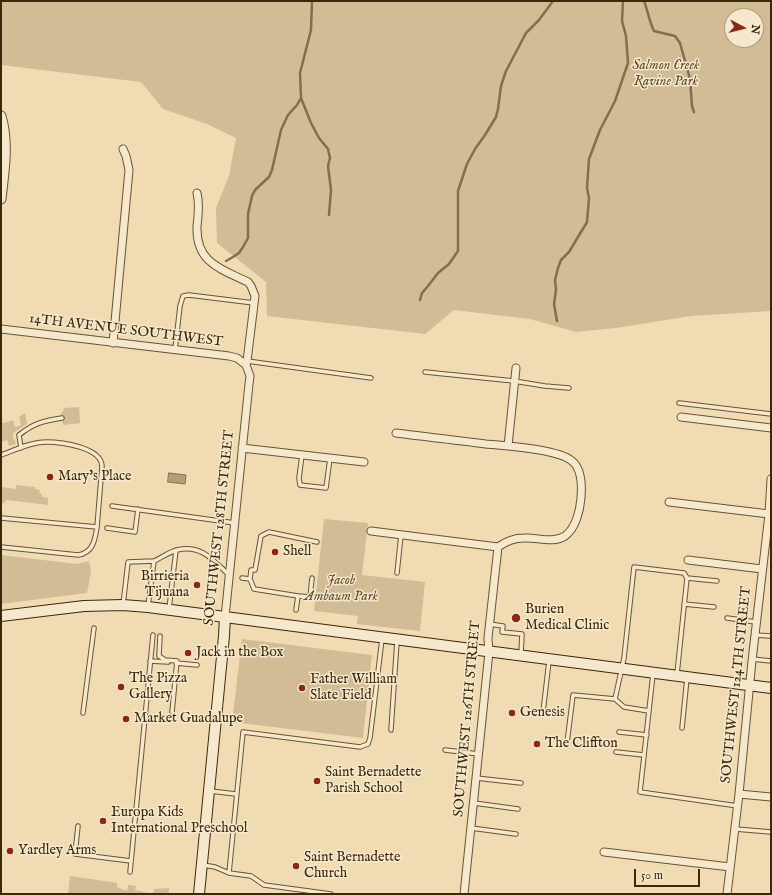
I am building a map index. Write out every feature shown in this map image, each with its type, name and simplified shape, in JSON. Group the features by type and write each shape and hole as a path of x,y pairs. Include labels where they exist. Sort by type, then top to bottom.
{"main road":[{"path":"1,616 84,606 123,605 148,607 771,688"},
{"name":"SOUTHWEST 128TH STREET","path":"199,894 225,617"}],"street":[{"path":"1,116 4,125 6,147 2,176 1,199"},
{"path":"113,343 129,170 126,156 122,149"},
{"name":"SOUTHWEST 128TH STREET","path":"197,193 199,207 198,244 202,253 216,267 248,282 254,291 255,296 246,363 249,380 225,617"},
{"name":"14TH AVENUE SOUTHWEST","path":"1,329 229,356 246,363"},
{"path":"508,446 516,368"},
{"path":"681,417 771,428"},
{"path":"371,531 498,547 508,541 516,539 524,538 553,540 565,536 570,532 577,518 580,505 581,479 576,466 568,458 552,452 396,433"},
{"path":"242,448 364,462"},
{"name":"SOUTHWEST 124TH STREET","path":"727,894 738,806 749,685 762,569 769,528 768,514 771,479"},
{"path":"669,502 768,514"},
{"name":"SOUTHWEST 126TH STREET","path":"464,894 489,652 489,624 498,547"},
{"path":"688,560 762,569"},
{"path":"739,794 771,797"},
{"path":"604,852 730,867"}],"lane":[{"path":"175,350 180,306 183,296 190,295 255,303"},
{"path":"246,363 370,378"},
{"path":"425,372 569,388"},
{"path":"679,403 771,414"},
{"path":"21,448 19,435 27,428 42,421 62,418"},
{"path":"1,455 34,444 46,442 87,449 97,456 102,462 95,541 88,552 78,555 1,548"},
{"path":"302,455 299,478 300,486 326,488 330,458"},
{"path":"112,506 235,523"},
{"path":"107,528 135,532 138,509"},
{"path":"1,518 96,528"},
{"path":"312,578 310,597 254,589 250,579 251,570 255,570 260,536 268,532 316,542"},
{"path":"397,573 401,535"},
{"path":"123,605 128,562 154,561 176,550 188,548 203,552 229,576"},
{"path":"169,610 176,550"},
{"path":"148,607 154,561"},
{"path":"615,699 622,668 634,567 684,573 687,578 676,676"},
{"path":"242,578 250,579"},
{"path":"687,578 717,581"},
{"path":"296,610 298,596"},
{"path":"684,604 714,607"},
{"path":"726,618 756,622"},
{"path":"489,624 503,626 502,632 522,634 520,656"},
{"path":"83,713 94,628"},
{"path":"755,634 771,636"},
{"path":"130,872 153,635"},
{"path":"160,636 159,656 165,660 177,661 177,663"},
{"path":"229,873 243,732 360,747 368,744 382,638"},
{"path":"391,730 397,640"},
{"path":"752,659 771,661"},
{"path":"543,712 549,660"},
{"path":"150,661 197,664"},
{"path":"172,712 177,663"},
{"path":"654,672 640,792 738,806"},
{"path":"682,728 687,677"},
{"path":"567,743 573,694 615,699 624,708 649,711"},
{"path":"619,732 647,735"},
{"path":"445,750 479,754"},
{"path":"616,752 644,755"},
{"path":"476,778 521,783"},
{"path":"209,791 236,794"},
{"path":"474,802 518,809"},
{"path":"78,826 75,854 130,861"},
{"path":"471,828 516,834"},
{"path":"735,829 771,832"},
{"path":"202,865 215,867 229,873 251,876 264,885 331,894"}],"green space":[{"name":"Salmon Creek Ravine Park","path":"1,1 771,1 771,311 691,316 616,328 576,332 530,319 454,310 425,334 267,316 266,282 217,243 216,208 229,176 236,138 207,124 163,109 141,82 1,65"},
{"path":"79,407 80,423 63,425 61,414 65,408"},
{"path":"25,413 27,424 13,433 16,444 9,446 7,440 1,442 1,422 4,423 13,420 15,427 21,425 19,417"},
{"path":"16,485 35,487 35,489 40,490 39,493 42,494 42,497 48,498 48,505 7,500 2,504 1,487 16,489"},
{"name":"Jacob Ambaum Park","path":"324,519 368,523 362,575 425,582 420,631 357,624 358,616 314,611"},
{"path":"1,555 77,564 89,561 91,572 87,593 1,604"},
{"name":"Father William Slate Field","path":"242,639 372,655 363,738 232,722"},
{"path":"70,876 117,883 117,887 127,891 128,885 136,886 135,890 153,894 68,894"},
{"path":"169,888 169,894 153,894 154,889"}],"shaded area":[{"path":"169,473 186,475 185,484 168,482"}],"waterway":[{"path":"226,261 239,253 248,238 248,214 252,196 255,190 269,177 281,130 288,115 301,98 300,73 311,30 312,1"},
{"path":"420,300 422,293 438,273 449,264 458,251 458,191 467,164 496,117 501,86 506,71 526,33 539,20 553,1"},
{"path":"557,321 554,304 556,290 555,280 558,268 561,260 569,252 587,222 589,198 587,188 589,159 600,130 615,101 628,63 626,36 622,21 623,1"},
{"path":"644,1 654,31 675,36 680,43 690,79 692,106 694,112"},
{"path":"301,98 311,123 319,138 328,149 330,158 328,166 331,190 329,215"}],"place":[{"name":"Mary's Place","path":"50,477"},
{"name":"Shell","path":"275,552"},
{"name":"Birrieria Tijuana","path":"197,585"},
{"name":"Burien Medical Clinic","path":"516,618"},
{"name":"Jack in the Box","path":"188,653"},
{"name":"The Pizza Gallery","path":"121,687"},
{"name":"Father William Slate Field","path":"302,688"},
{"name":"Genesis","path":"512,713"},
{"name":"Market Guadalupe","path":"126,719"},
{"name":"The Cliffton","path":"537,744"},
{"name":"Saint Bernadette Parish School","path":"317,781"},
{"name":"Europa Kids International Preschool","path":"103,821"},
{"name":"Yardley Arms","path":"10,851"},
{"name":"Saint Bernadette Church","path":"296,866"}]}
